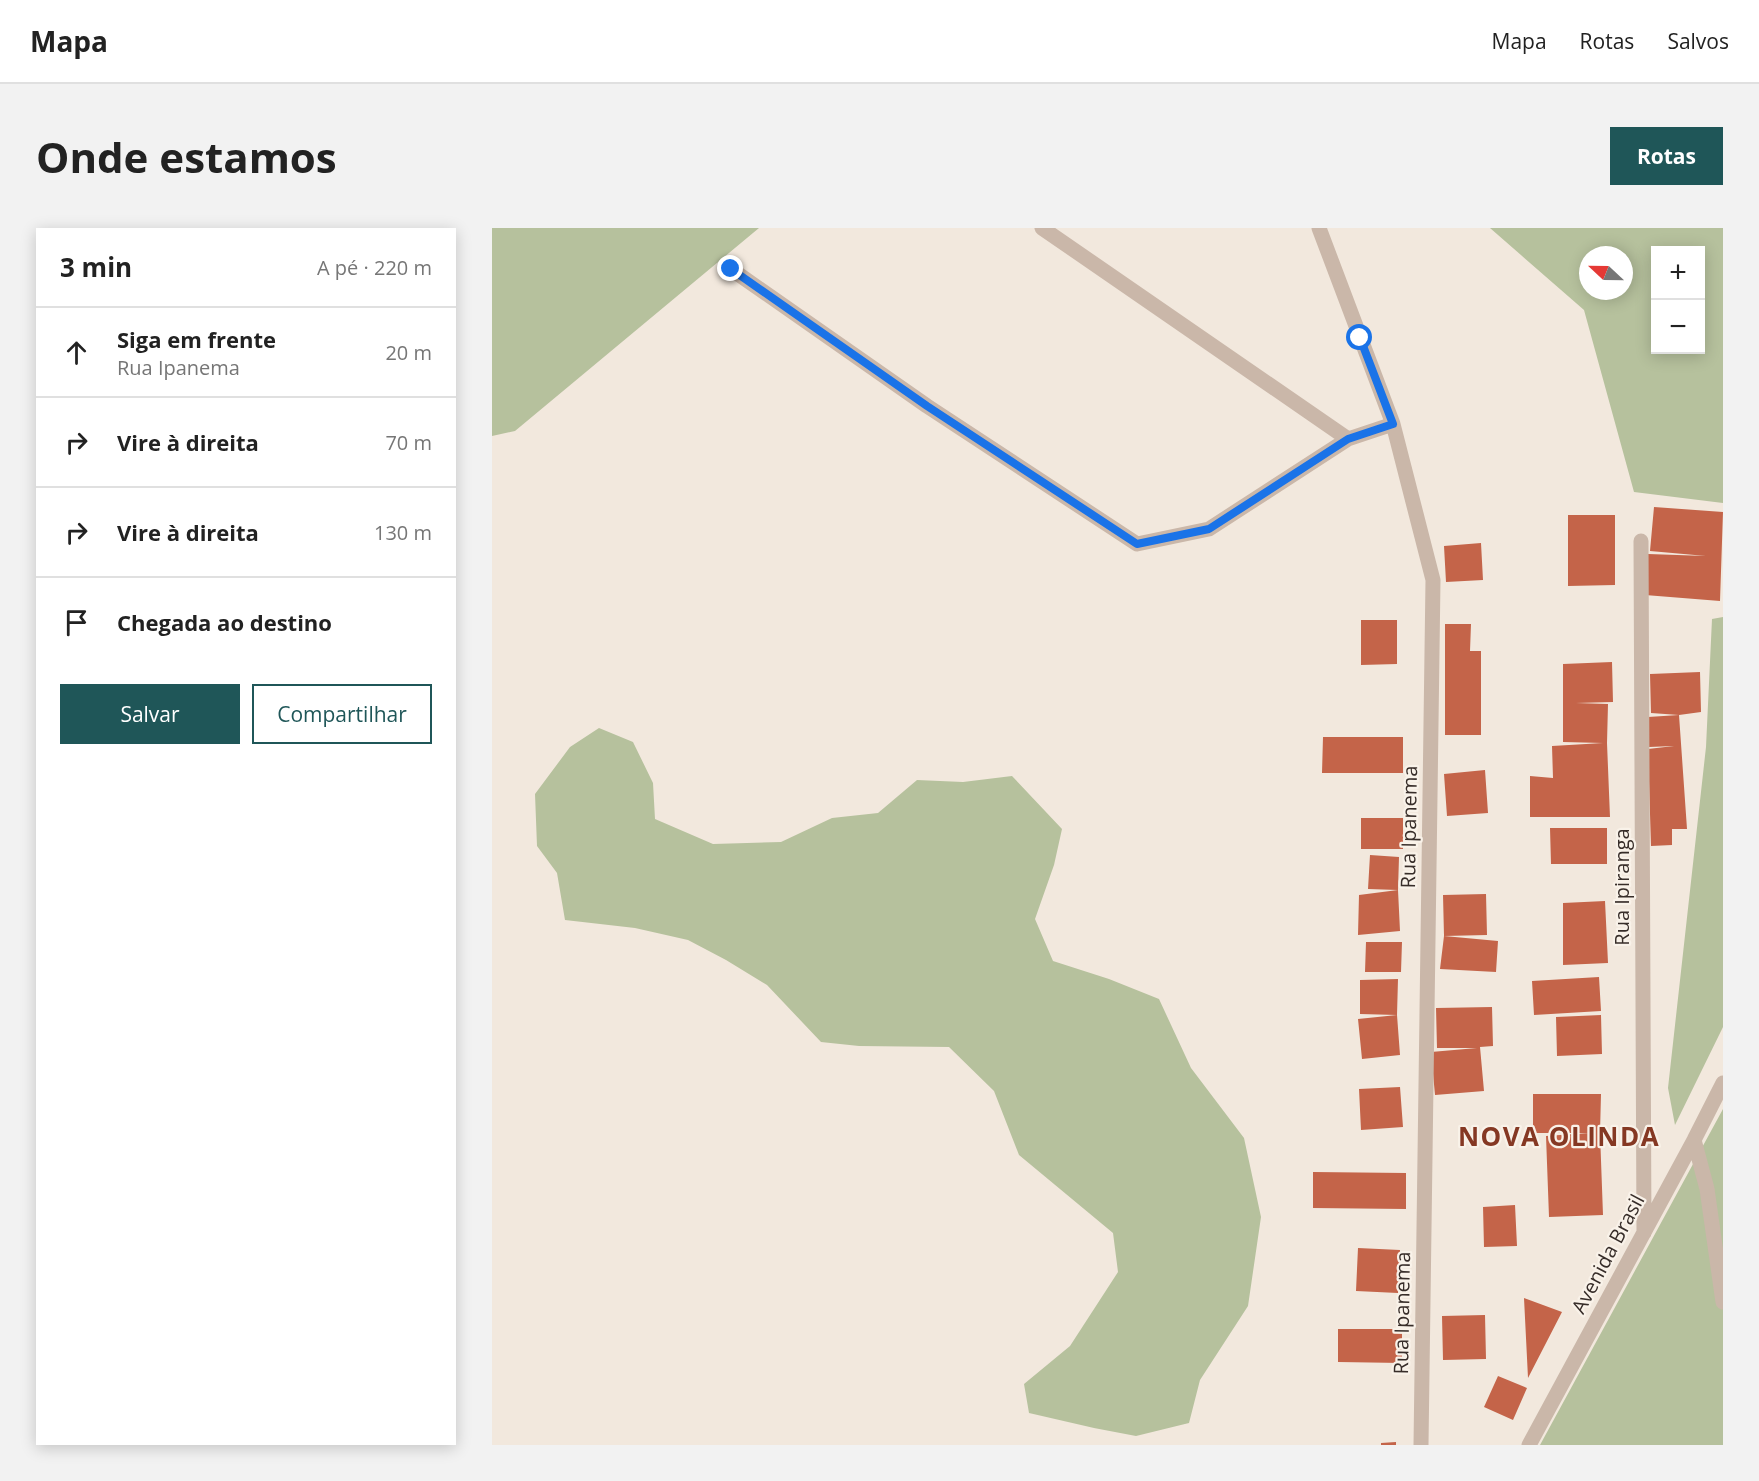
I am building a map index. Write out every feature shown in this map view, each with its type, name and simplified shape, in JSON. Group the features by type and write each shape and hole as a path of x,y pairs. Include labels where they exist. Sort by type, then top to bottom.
{"street":[{"path":"1042,228 1348,439"},
{"name":"Rua Ipanema","path":"1319,228 1393,424 1433,580 1421,1445"},
{"path":"731,269 927,406 1137,544 1209,529 1348,439 1393,424"},
{"name":"Rua Ipiranga","path":"1641,541 1644,1233"},
{"name":"Avenida Brasil","path":"1529,1445 1723,1083"},
{"path":"1694,1140 1707,1189 1723,1302"}],"green space":[{"path":"492,228 759,228 515,431 492,436"},
{"path":"1490,228 1723,228 1723,503 1634,492 1584,310"},
{"path":"1723,617 1723,1027 1675,1125 1668,1088 1706,747 1712,619"},
{"path":"599,728 633,742 653,783 655,819 713,844 781,842 832,818 878,813 917,780 963,782 1012,776 1062,829 1054,865 1035,919 1053,961 1109,979 1159,999 1191,1068 1244,1138 1261,1217 1248,1306 1200,1380 1189,1423 1136,1436 1029,1413 1024,1384 1070,1346 1118,1272 1113,1233 1019,1155 994,1091 949,1047 859,1046 821,1042 767,985 688,940 635,928 565,920 557,873 537,846 535,794 570,747"},
{"path":"1723,1109 1723,1445 1540,1445"}],"building":[{"path":"1654,507 1723,512 1720,601 1645,595 1648,554 1706,556 1650,551"},
{"path":"1568,515 1615,515 1615,585 1568,586"},
{"path":"1481,543 1483,580 1446,582 1444,546"},
{"path":"1361,620 1397,620 1397,664 1361,665"},
{"path":"1445,624 1471,624 1470,651 1481,651 1481,735 1445,735"},
{"path":"1612,662 1613,702 1576,703 1608,704 1610,817 1530,817 1530,776 1553,778 1552,746 1603,743 1563,742 1563,664"},
{"path":"1700,672 1701,712 1679,715 1651,713 1650,674"},
{"path":"1679,715 1687,829 1672,829 1672,845 1651,846 1648,749 1674,746 1649,747 1648,717"},
{"path":"1323,737 1403,737 1403,773 1322,773"},
{"path":"1485,770 1488,813 1447,816 1444,774"},
{"path":"1361,818 1403,818 1403,849 1361,849"},
{"path":"1550,828 1607,828 1607,864 1551,864"},
{"path":"1370,855 1399,857 1398,890 1368,889"},
{"path":"1398,890 1400,931 1358,935 1359,895"},
{"path":"1486,894 1487,935 1444,936 1443,895"},
{"path":"1605,901 1608,963 1563,965 1563,903"},
{"path":"1444,936 1498,941 1496,972 1440,969"},
{"path":"1366,942 1402,942 1401,972 1365,972"},
{"path":"1599,977 1601,1011 1534,1015 1532,981"},
{"path":"1398,979 1397,1015 1360,1014 1360,980"},
{"path":"1492,1007 1493,1046 1480,1047 1484,1091 1435,1095 1431,1052 1477,1048 1437,1048 1436,1008"},
{"path":"1397,1015 1400,1055 1362,1059 1358,1019"},
{"path":"1601,1015 1602,1054 1557,1056 1556,1017"},
{"path":"1400,1087 1403,1127 1361,1130 1359,1089"},
{"path":"1533,1094 1601,1094 1603,1215 1549,1217 1546,1136 1589,1133 1533,1133"},
{"path":"1313,1172 1406,1173 1406,1209 1313,1208"},
{"path":"1515,1205 1517,1246 1484,1247 1483,1207"},
{"path":"1358,1248 1400,1250 1398,1293 1356,1291"},
{"path":"1524,1298 1562,1312 1528,1378"},
{"path":"1485,1315 1486,1359 1443,1360 1442,1316"},
{"path":"1338,1329 1402,1329 1402,1363 1338,1362"},
{"path":"1498,1376 1527,1388 1513,1420 1484,1407"},
{"path":"1396,1442 1396,1445 1381,1445 1381,1443"}],"district":[{"name":"NOVA OLINDA","path":"1559,1137"}],"route":[{"path":"731,269 927,406 1137,544 1209,529 1348,439 1393,424 1360,338"}]}
